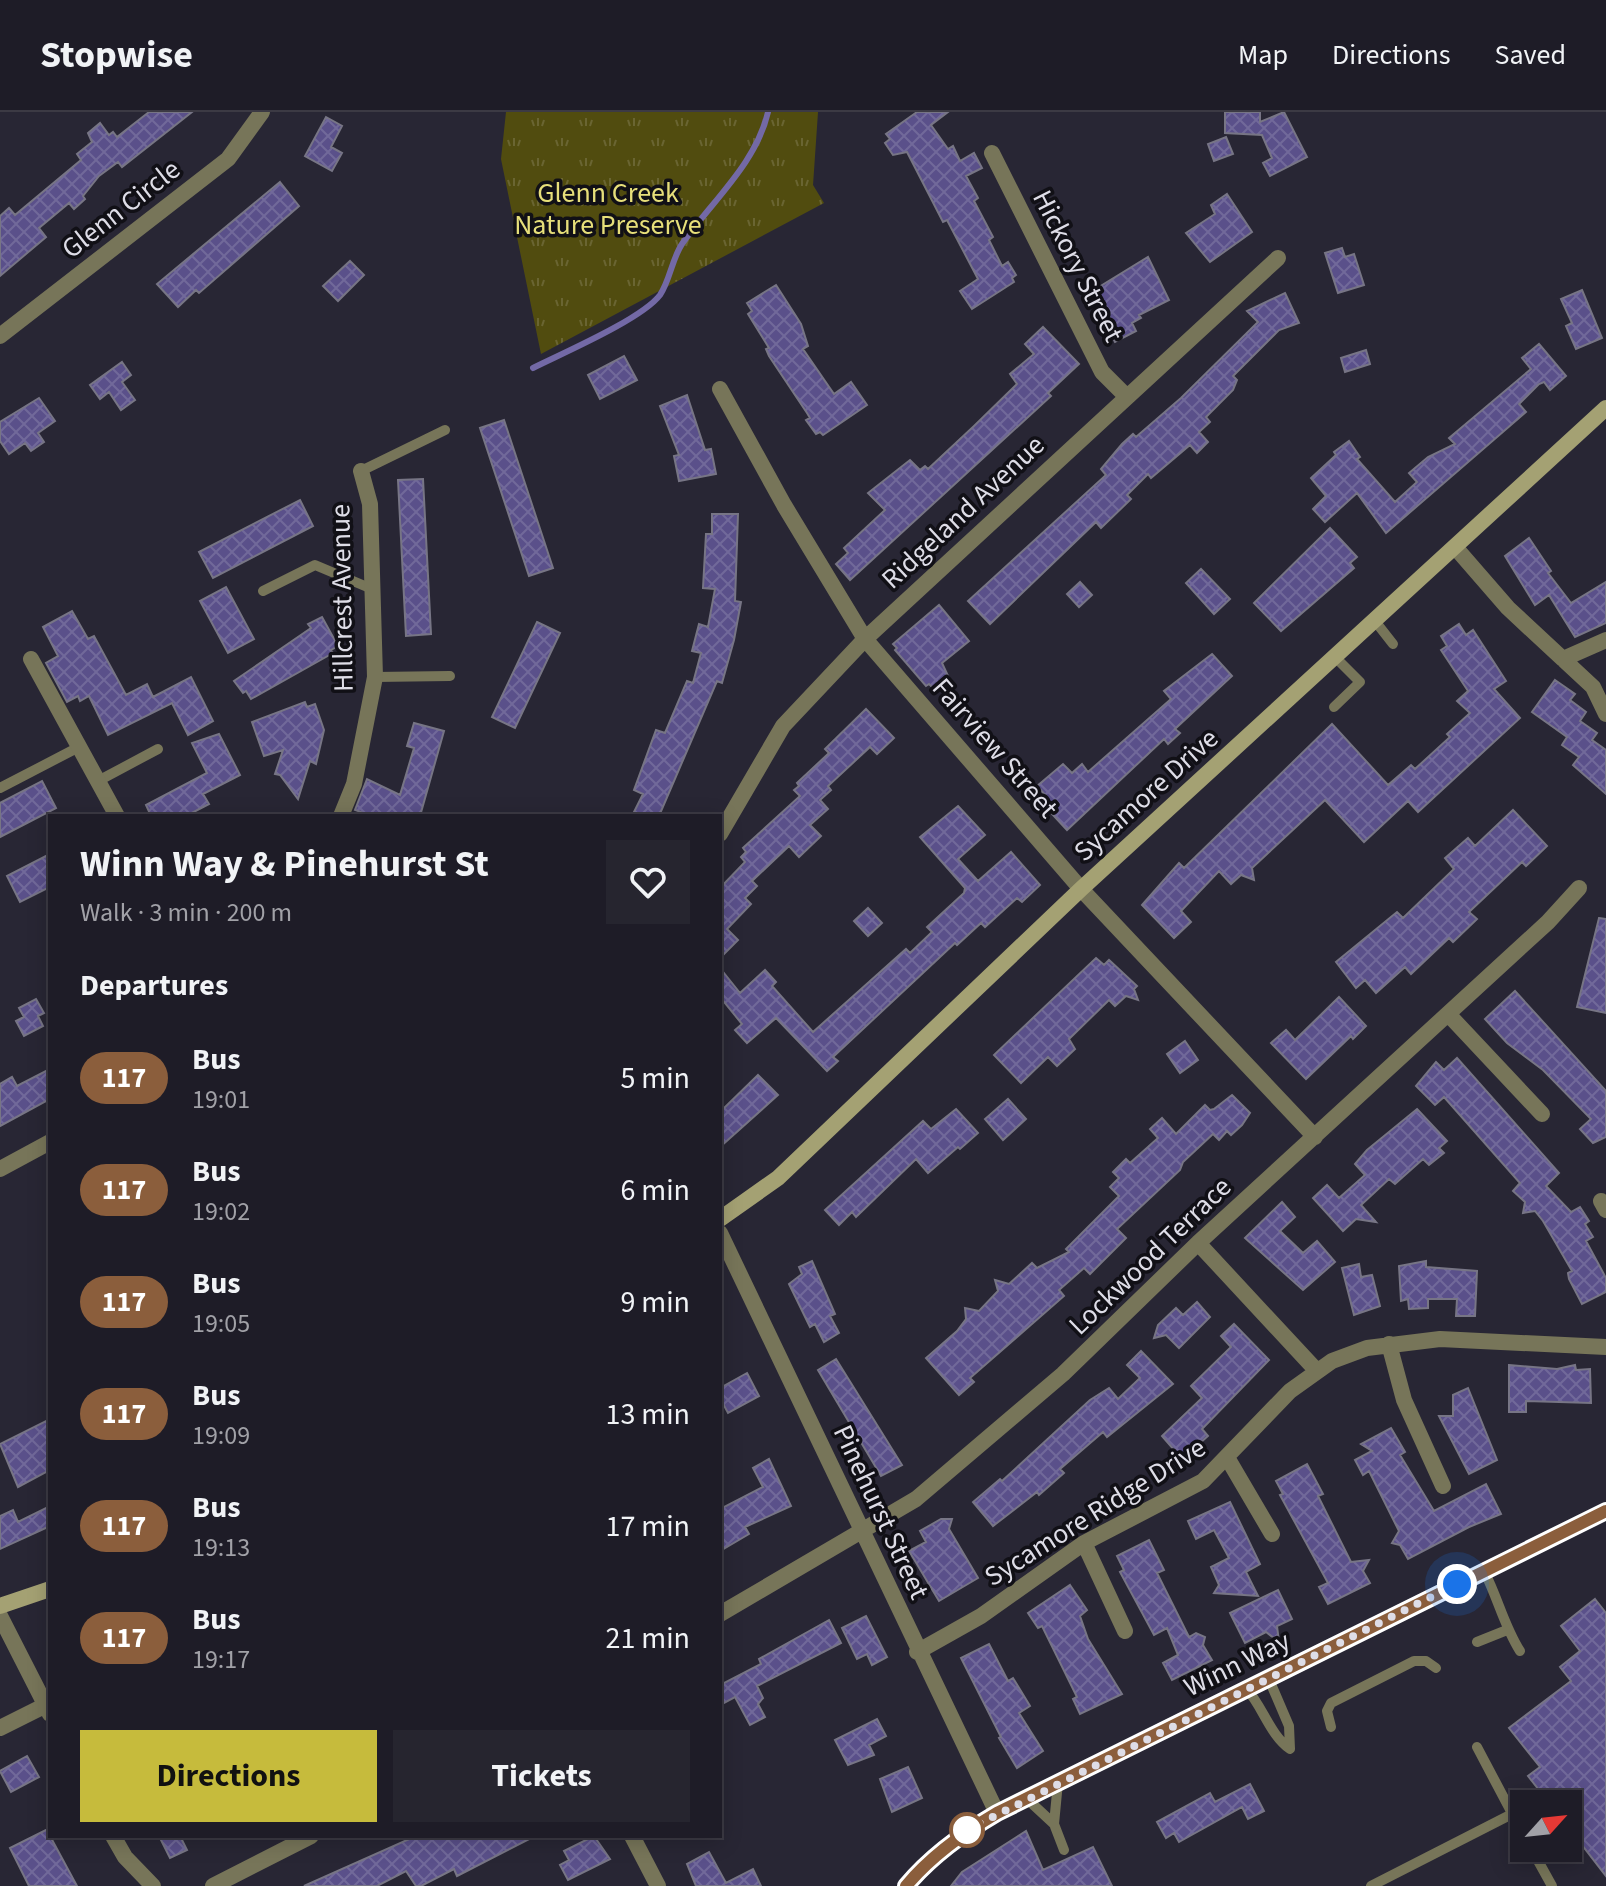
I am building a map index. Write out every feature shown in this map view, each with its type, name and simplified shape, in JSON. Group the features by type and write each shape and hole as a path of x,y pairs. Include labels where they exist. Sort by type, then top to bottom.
{"street":[{"name":"Glenn Circle","path":"0,336 228,159 262,112"},
{"name":"Hickory Street","path":"992,153 1102,372 1126,396"},
{"name":"Ridgeland Avenue","path":"722,831 783,726 865,639 1278,258"},
{"name":"Fairview Street","path":"720,389 784,505 865,639 1081,889 1315,1137"},
{"name":"Sycamore Drive","path":"722,1218 778,1178 1081,889 1606,408"},
{"name":"Hillcrest Avenue","path":"342,814 354,784 375,677 370,504 361,471"},
{"path":"1455,547 1508,608 1593,687 1606,714"},
{"path":"1563,659 1606,640"},
{"path":"31,659 77,748 116,814"},
{"name":"Lockwood Terrace","path":"722,1613 863,1533 916,1499 1063,1374 1198,1243 1449,1015 1579,888"},
{"path":"1449,1015 1542,1114"},
{"path":"0,1169 48,1143"},
{"name":"Pinehurst Street","path":"722,1237 917,1652 997,1813"},
{"path":"1198,1243 1316,1370"},
{"name":"Sycamore Ridge Drive","path":"917,1652 981,1616 1084,1543 1203,1481 1228,1459 1290,1391 1316,1370 1347,1354 1389,1344 1440,1339 1606,1347"},
{"path":"1389,1344 1404,1400 1443,1486"},
{"path":"1228,1459 1272,1534"},
{"name":"Winn Way","path":"906,1886 920,1868 967,1830 997,1813 1606,1511"},
{"path":"1084,1543 1125,1631"},
{"path":"0,1606 48,1590"},
{"path":"0,1616 48,1709 0,1728"},
{"path":"114,1838 125,1857 153,1886"},
{"path":"213,1886 307,1838"},
{"path":"633,1838 658,1886"}],"lane":[{"path":"361,471 445,430"},
{"path":"263,591 315,565 372,589"},
{"path":"1375,621 1393,644"},
{"path":"1334,707 1360,682 1335,657"},
{"path":"375,677 450,676"},
{"path":"0,788 77,748"},
{"path":"98,781 158,749"},
{"path":"1484,1571 1498,1598 1507,1630 1520,1651"},
{"path":"1477,1642 1507,1630"},
{"path":"1331,1727 1327,1711 1331,1703 1414,1661 1426,1661 1436,1668"},
{"path":"1246,1688 1262,1706 1278,1741 1290,1749 1289,1726 1268,1677"},
{"path":"1477,1747 1510,1810"},
{"path":"1054,1824 1058,1782"},
{"path":"1026,1798 1054,1824 1064,1850"},
{"path":"1371,1886 1510,1815"},
{"path":"1539,1862 1552,1886"}],"green space":[{"name":"Glenn Creek Nature Preserve","path":"506,112 818,112 813,185 824,203 541,354 501,159"}],"building":[{"path":"149,112 192,112 122,167 118,162 99,176 83,196 85,199 74,209 69,203 39,228 46,237 0,276 0,216 9,208 15,215 81,160 77,154 92,142 88,133 100,123 109,135 113,132 117,137"},
{"path":"917,112 948,112 931,125 948,149 953,146 960,161 974,153 982,168 966,176 978,198 974,201 993,237 989,240 1002,266 1008,262 1016,275 1012,278 1014,282 972,309 960,291 978,279 947,220 943,222 907,152 893,155 885,143 890,139 886,134"},
{"path":"1225,112 1260,112 1260,122 1284,112 1307,157 1270,176 1263,163 1272,158 1262,135 1225,133"},
{"path":"326,117 342,126 331,147 342,153 332,171 305,156"},
{"path":"1226,137 1233,154 1214,161 1208,144"},
{"path":"280,182 299,206 199,293 196,290 178,307 157,284"},
{"path":"1227,194 1252,232 1210,262 1186,233 1215,214 1211,205"},
{"path":"1342,248 1345,257 1354,254 1364,285 1338,293 1325,253"},
{"path":"1148,257 1169,300 1139,315 1141,318 1132,323 1136,331 1115,342 1104,321 1110,318 1094,290"},
{"path":"350,261 364,275 338,301 323,286"},
{"path":"776,285 801,324 808,346 803,349 834,394 851,382 867,405 823,435 820,432 816,434 806,420 810,418 769,356 766,349 769,348 748,314 752,311 747,303"},
{"path":"1582,290 1602,338 1576,349 1566,326 1572,323 1561,299"},
{"path":"1285,293 1299,323 1279,330 1233,376 1237,380 1233,390 1206,417 1210,422 1199,432 1208,442 1197,453 1190,445 1151,478 1148,474 1127,495 1131,499 1101,528 1096,522 990,624 968,601 1106,475 1101,469 1122,444 1133,434 1136,437 1181,398 1258,322 1247,311"},
{"path":"1043,327 1079,364 1048,393 1051,396 850,580 836,564 848,553 844,548 885,510 868,493 910,460 920,470 925,466 928,469 974,426 1017,384 1010,374 1034,354 1025,344"},
{"path":"1539,344 1566,376 1550,390 1544,382 1539,384 1519,404 1526,412 1386,533 1357,493 1325,522 1313,509 1326,496 1311,478 1336,455 1334,452 1349,441 1360,457 1357,459 1395,502 1417,482 1409,473 1428,457 1455,444 1449,438 1531,369 1522,358"},
{"path":"1366,350 1370,364 1345,372 1341,358"},
{"path":"624,356 637,380 600,399 588,375"},
{"path":"122,362 131,375 122,382 135,400 121,410 109,392 100,399 90,385"},
{"path":"687,395 705,450 711,449 716,474 679,481 674,456 679,455 660,406"},
{"path":"39,398 55,421 38,433 44,442 31,451 25,443 9,454 0,441 0,422"},
{"path":"504,420 553,568 529,576 480,428"},
{"path":"423,479 431,634 406,636 398,480"},
{"path":"300,500 313,526 213,578 199,552"},
{"path":"712,514 738,514 735,601 741,602 722,683 717,681 660,814 633,814 643,794 634,790 656,730 665,733 687,681 693,683 701,653 692,651 699,624 708,627 715,589 703,588 706,534 712,534"},
{"path":"1330,528 1357,557 1350,563 1354,568 1281,631 1254,603"},
{"path":"1529,538 1551,571 1548,573 1571,603 1606,582 1606,623 1575,637 1549,595 1535,605 1505,556"},
{"path":"1201,569 1230,599 1214,614 1186,583"},
{"path":"1080,582 1092,595 1079,607 1067,594"},
{"path":"226,587 254,639 228,653 200,601"},
{"path":"939,605 969,641 942,663 949,678 935,690 929,684 926,686 893,644"},
{"path":"72,611 88,639 94,636 126,695 147,684 153,697 191,677 213,721 188,735 172,703 108,735 89,696 80,701 78,696 67,702 46,663 58,656 43,627"},
{"path":"322,617 338,646 331,650 333,653 251,699 246,691 243,693 234,681 311,628 308,624"},
{"path":"537,622 560,633 515,728 492,717"},
{"path":"1459,624 1466,635 1473,630 1506,681 1494,689 1520,718 1418,812 1408,801 1364,842 1325,800 1252,868 1254,880 1241,875 1231,884 1219,871 1181,911 1191,922 1174,938 1142,905 1179,863 1184,868 1332,724 1388,785 1411,765 1415,769 1450,737 1447,734 1470,713 1457,701 1468,691 1441,650 1447,646 1441,636"},
{"path":"1212,654 1232,676 1175,729 1180,733 1168,744 1164,739 1067,830 1041,802 1047,797 1037,786 1063,764 1072,773 1082,764 1088,772 1171,699 1164,691"},
{"path":"1555,680 1575,694 1570,700 1586,712 1580,721 1597,733 1592,740 1606,750 1606,794 1573,765 1579,757 1562,745 1567,737 1532,712"},
{"path":"305,702 307,707 315,704 324,730 316,764 310,761 298,799 280,775 275,774 283,750 264,756 252,722"},
{"path":"866,709 894,738 877,754 870,747 828,786 831,790 820,800 828,809 810,825 821,836 799,857 789,846 752,881 757,886 745,898 751,904 727,929 738,940 722,956 722,886 745,862 741,857 746,852 743,848 800,796 794,790 799,786 797,783 829,753 825,749"},
{"path":"414,723 444,731 421,814 360,814 355,810 367,779 400,795 414,748 407,746"},
{"path":"219,734 240,775 203,794 209,804 190,814 150,814 146,805 207,773 192,743"},
{"path":"42,781 56,808 0,837 0,803"},
{"path":"958,806 985,835 958,859 978,881 1011,852 1040,885 1022,902 1017,898 985,927 981,923 957,945 955,943 833,1057 838,1061 827,1071 776,1018 747,1043 735,1030 742,1024 722,999 722,970 740,993 765,970 776,982 772,986 813,1032 906,949 910,953 932,932 927,927 964,893 965,888 920,837"},
{"path":"1513,810 1547,846 1526,866 1522,862 1469,912 1477,919 1453,942 1449,938 1411,974 1405,967 1376,993 1365,980 1356,988 1336,962 1397,912 1403,918 1454,869 1445,858 1468,838 1475,846"},
{"path":"48,855 48,888 20,902 7,876"},
{"path":"868,908 882,923 868,936 854,921"},
{"path":"1599,918 1606,919 1606,1013 1577,1007"},
{"path":"1096,958 1104,965 1109,960 1137,986 1134,989 1138,1000 1126,996 1115,1006 1109,1000 1069,1039 1075,1049 1057,1066 1048,1057 1021,1083 994,1055"},
{"path":"1515,991 1606,1091 1606,1137 1593,1143 1580,1129 1591,1119 1543,1070 1507,1043 1485,1019"},
{"path":"1339,997 1366,1026 1353,1039 1351,1036 1306,1079 1271,1043 1286,1030 1295,1040"},
{"path":"36,999 44,1013 38,1016 43,1026 24,1036 16,1021 24,1017 19,1008"},
{"path":"1185,1041 1198,1060 1180,1073 1167,1054"},
{"path":"1457,1058 1559,1173 1546,1186 1571,1212 1580,1207 1589,1221 1585,1224 1593,1237 1586,1241 1606,1278 1606,1292 1582,1304 1569,1279 1568,1273 1572,1271 1543,1221 1535,1211 1523,1213 1525,1202 1513,1191 1520,1183 1444,1097 1435,1105 1416,1086 1436,1062 1444,1070"},
{"path":"48,1070 48,1100 0,1126 0,1084 12,1077 17,1086"},
{"path":"758,1075 778,1095 722,1145 722,1110"},
{"path":"1232,1095 1250,1113 1242,1125 1231,1135 1227,1131 1219,1140 1213,1134 1183,1162 1180,1170 1117,1229 1126,1238 1090,1274 1084,1268 1059,1290 1064,1296 970,1378 974,1382 959,1395 926,1358 957,1331 966,1319 965,1308 979,1311 998,1291 995,1280 1009,1284 1032,1263 1037,1268 1069,1252 1066,1249 1119,1196 1110,1187 1119,1178 1113,1172 1126,1159 1130,1163 1158,1138 1150,1129 1162,1118 1176,1134 1205,1105 1210,1110 1214,1109"},
{"path":"1008,1099 1026,1119 1003,1140 985,1119"},
{"path":"956,1109 978,1133 960,1149 958,1147 928,1173 916,1159 856,1217 852,1212 839,1225 825,1210 923,1121 931,1129"},
{"path":"1417,1109 1447,1141 1439,1148 1444,1153 1429,1165 1423,1159 1395,1184 1389,1179 1361,1205 1376,1222 1356,1219 1343,1231 1313,1198 1327,1185 1339,1198 1365,1175 1355,1164 1367,1150"},
{"path":"1282,1202 1295,1217 1280,1231 1303,1253 1317,1241 1335,1262 1303,1290 1245,1238"},
{"path":"812,1261 835,1314 830,1316 839,1333 824,1342 815,1324 810,1327 789,1284 802,1274 799,1267"},
{"path":"1426,1261 1426,1267 1477,1271 1475,1316 1456,1316 1457,1299 1428,1299 1428,1308 1409,1309 1408,1299 1401,1301 1399,1266"},
{"path":"1359,1264 1361,1277 1372,1275 1380,1306 1354,1315 1342,1268"},
{"path":"1197,1302 1210,1317 1179,1348 1166,1335 1154,1338 1158,1325 1176,1308 1183,1315"},
{"path":"1234,1324 1269,1360 1202,1429 1208,1436 1182,1459 1162,1436 1202,1398 1191,1386 1231,1347 1221,1336"},
{"path":"1141,1351 1173,1384 1107,1437 1103,1432 1060,1469 1064,1473 1039,1495 1037,1492 993,1526 973,1502 1000,1479 1002,1481 1090,1400 1109,1388 1118,1399 1140,1378 1127,1365"},
{"path":"836,1359 902,1465 881,1476 818,1370"},
{"path":"1509,1365 1557,1369 1575,1365 1576,1370 1590,1369 1591,1403 1526,1401 1526,1412 1509,1412"},
{"path":"747,1373 759,1396 728,1413 722,1402 722,1387"},
{"path":"1468,1388 1497,1460 1469,1474 1439,1416 1453,1416 1453,1395"},
{"path":"48,1420 48,1471 18,1487 0,1444"},
{"path":"1391,1428 1405,1452 1400,1455 1434,1511 1486,1484 1501,1514 1408,1559 1400,1545 1392,1543 1399,1531 1369,1471 1363,1475 1355,1460 1372,1451 1361,1444"},
{"path":"769,1459 791,1506 745,1527 749,1534 722,1550 722,1508 763,1487 753,1468"},
{"path":"1307,1464 1323,1494 1318,1496 1351,1562 1369,1560 1363,1571 1370,1583 1328,1604 1319,1587 1328,1583 1280,1495 1283,1494 1276,1481"},
{"path":"1230,1502 1260,1564 1246,1572 1258,1596 1214,1593 1219,1585 1211,1567 1229,1558 1214,1530 1196,1539 1188,1521"},
{"path":"48,1507 48,1527 0,1549 0,1516 13,1510 18,1522"},
{"path":"941,1519 952,1519 949,1529 978,1578 939,1601 909,1551 926,1542 920,1531"},
{"path":"1149,1540 1164,1570 1157,1573 1189,1637 1196,1633 1205,1637 1203,1645 1212,1660 1172,1680 1163,1663 1178,1655 1167,1628 1154,1635 1120,1572 1124,1570 1117,1556"},
{"path":"1070,1585 1087,1610 1080,1616 1088,1639 1122,1694 1080,1714 1073,1699 1077,1697 1042,1626 1038,1628 1028,1613"},
{"path":"1278,1590 1292,1619 1277,1626 1279,1642 1266,1632 1245,1643 1230,1613"},
{"path":"1595,1599 1606,1613 1606,1876 1582,1845 1582,1790 1539,1790 1528,1776 1540,1767 1509,1728 1571,1681 1560,1667 1580,1651 1561,1626"},
{"path":"866,1616 887,1657 872,1665 867,1654 857,1659 842,1628"},
{"path":"829,1620 841,1643 757,1686 763,1698 758,1704 765,1717 750,1725 735,1697 722,1704 722,1684 761,1664 759,1659"},
{"path":"989,1644 1008,1681 1013,1678 1030,1706 1019,1713 1043,1751 1017,1768 999,1738 961,1658"},
{"path":"877,1719 886,1736 869,1745 874,1755 848,1765 835,1740"},
{"path":"27,1756 39,1777 11,1792 0,1771"},
{"path":"908,1767 922,1798 892,1812 880,1779"},
{"path":"1250,1784 1264,1811 1248,1819 1242,1807 1179,1842 1174,1833 1166,1838 1157,1822 1210,1793 1215,1802"},
{"path":"48,1829 48,1838 51,1838 77,1886 29,1886 10,1848"},
{"path":"1026,1831 1043,1870 1093,1847 1112,1886 951,1886 962,1872"},
{"path":"160,1838 181,1838 187,1850 170,1858"},
{"path":"412,1838 531,1838 457,1876 454,1869 421,1886 416,1886 406,1871 377,1886 304,1886"},
{"path":"595,1838 610,1859 568,1880 560,1865 569,1860 564,1851"},
{"path":"709,1852 726,1883 753,1869 761,1886 696,1886 687,1864"}],"waterway":[{"path":"533,368 620,325 660,295 682,244 743,166 754,149 768,112"}],"bus line":[{"name":"117","path":"906,1886 920,1868 967,1830 997,1813 1606,1511"}],"route":[{"path":"967,1830 1115,1753 1457,1584"}]}
